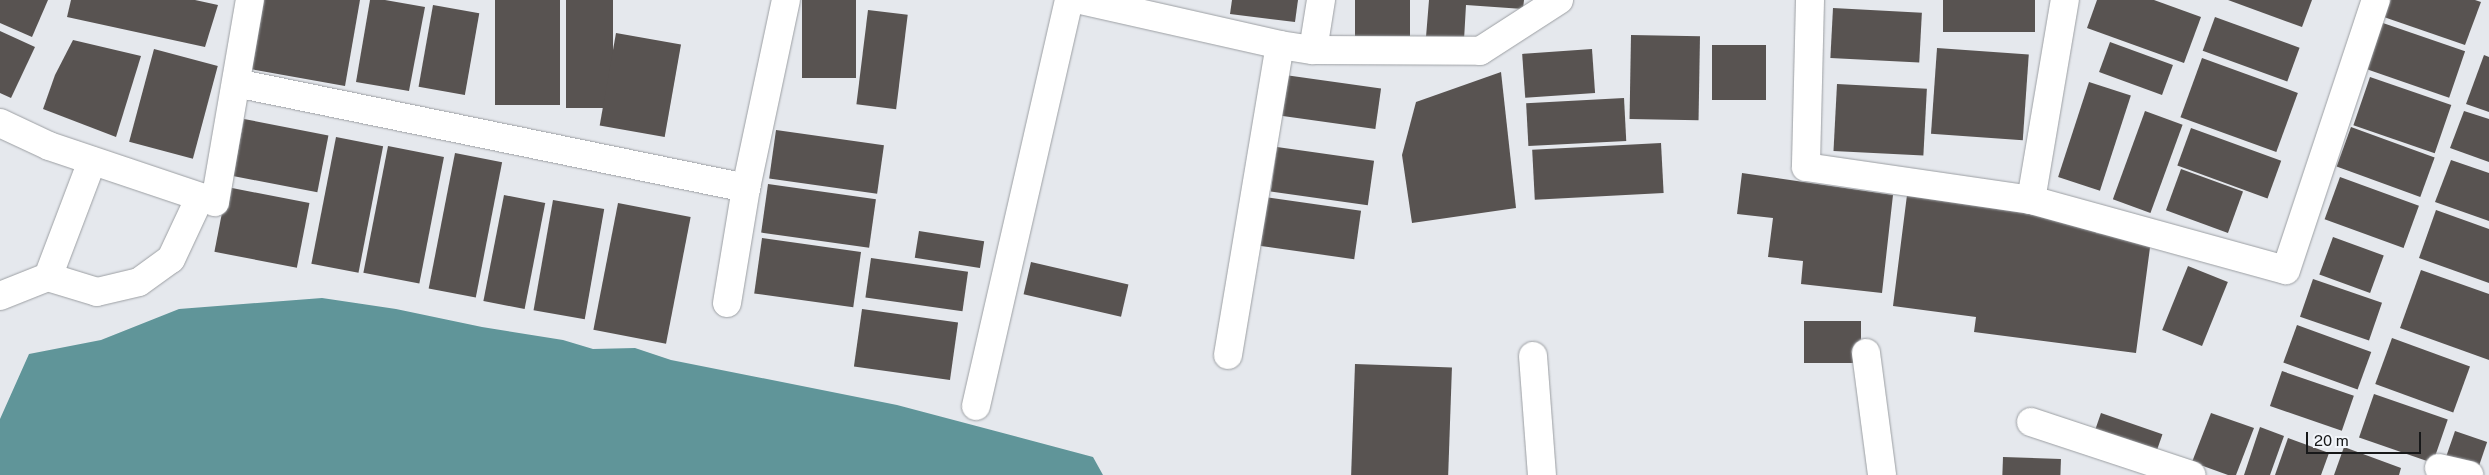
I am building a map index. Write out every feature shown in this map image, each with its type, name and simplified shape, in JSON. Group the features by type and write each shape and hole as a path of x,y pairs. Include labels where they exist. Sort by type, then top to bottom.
{"street":[{"path":"0,123 50,146 215,202 250,0"},
{"path":"727,303 746,188 786,0"},
{"path":"976,406 1070,0"},
{"path":"1081,0 1280,45 1313,50 1480,51 1559,0"},
{"path":"1313,50 1321,0"},
{"path":"1810,0 1806,167 2031,200 2286,270 2376,0"},
{"path":"2031,200 2065,0"},
{"path":"1228,354 1280,45"},
{"path":"236,83 746,188"},
{"path":"48,277 92,161"},
{"path":"0,296 48,277 97,292 139,282 171,259 200,197"},
{"path":"1866,353 1882,475"},
{"path":"1533,356 1542,475"},
{"path":"2031,422 2191,475"},
{"path":"2440,468 2469,475"}],"water":[{"path":"322,298 396,309 482,327 563,340 593,349 635,348 671,360 897,405 1093,457 1103,475 0,475 0,419 29,354 101,340 179,309"}],"building":[{"path":"0,0 48,0 32,37 0,23"},
{"path":"71,0 195,0 218,5 205,47 67,17"},
{"path":"262,0 360,0 345,86 250,69"},
{"path":"370,0 385,0 425,7 409,91 356,82"},
{"path":"495,0 560,0 560,105 495,105"},
{"path":"566,0 613,0 613,108 566,108"},
{"path":"802,0 856,0 856,78 802,78"},
{"path":"1232,0 1298,0 1295,22 1230,14"},
{"path":"1355,0 1410,0 1410,36 1355,36"},
{"path":"1429,0 1524,0 1523,9 1466,5 1464,40 1426,37"},
{"path":"1943,0 2035,0 2035,32 1943,32"},
{"path":"2097,0 2154,0 2201,17 2184,63 2087,28"},
{"path":"2228,0 2312,0 2302,27"},
{"path":"2383,0 2475,0 2481,2 2465,45 2378,15"},
{"path":"433,5 479,13 465,95 419,87"},
{"path":"1833,8 1922,13 1919,63 1830,58"},
{"path":"868,10 908,15 896,109 856,104"},
{"path":"2215,17 2300,48 2287,82 2203,51"},
{"path":"2380,22 2465,51 2449,98 2364,68"},
{"path":"0,31 35,47 11,98 0,93"},
{"path":"616,33 681,44 665,137 600,126"},
{"path":"1631,35 1700,36 1699,120 1630,119"},
{"path":"73,40 141,56 116,137 43,109 55,75"},
{"path":"2110,42 2173,65 2162,95 2099,72"},
{"path":"1712,45 1766,45 1766,100 1712,100"},
{"path":"1937,48 2029,54 2023,140 1931,134"},
{"path":"154,49 218,66 193,159 129,142"},
{"path":"1592,49 1595,93 1525,98 1522,54"},
{"path":"2484,55 2489,57 2489,112 2466,104"},
{"path":"2202,58 2298,93 2276,152 2180,117"},
{"path":"1501,72 1516,208 1412,223 1402,155 1416,102"},
{"path":"1285,75 1381,88 1375,129 1279,116"},
{"path":"2370,77 2451,105 2435,153 2353,125"},
{"path":"2089,82 2131,96 2100,191 2058,177"},
{"path":"1837,84 1927,89 1923,156 1833,151"},
{"path":"1624,98 1626,141 1528,146 1526,103"},
{"path":"2145,111 2183,125 2150,213 2113,199"},
{"path":"2464,111 2489,119 2489,162 2450,148"},
{"path":"244,119 328,135 317,192 233,176"},
{"path":"2351,127 2435,157 2420,197 2337,166"},
{"path":"2191,128 2281,161 2268,198 2177,166"},
{"path":"776,130 884,145 877,194 769,179"},
{"path":"336,137 383,146 359,273 311,264"},
{"path":"1661,143 1664,193 1535,200 1532,150"},
{"path":"388,146 444,157 419,284 363,273"},
{"path":"1277,147 1374,161 1368,205 1271,192"},
{"path":"455,153 502,162 476,298 429,288"},
{"path":"2451,160 2489,173 2489,221 2435,202"},
{"path":"2181,169 2243,192 2228,233 2166,210"},
{"path":"1742,173 1893,195 1882,293 1801,284 1803,261 1768,257 1773,218 1737,214"},
{"path":"2340,177 2419,206 2404,248 2325,219"},
{"path":"768,184 876,199 869,248 761,233"},
{"path":"227,187 309,203 297,268 214,252"},
{"path":"504,195 545,203 525,309 483,301"},
{"path":"1907,195 2097,220 2096,233 2151,240 2136,353 1974,332 1976,317 1893,306"},
{"path":"1264,197 1361,211 1354,259 1257,246"},
{"path":"553,200 604,209 585,319 534,310"},
{"path":"618,203 691,217 666,344 593,330"},
{"path":"2436,210 2489,229 2489,283 2419,258"},
{"path":"919,231 984,241 980,268 915,258"},
{"path":"2333,237 2384,255 2370,293 2319,275"},
{"path":"762,238 861,252 853,307 754,293"},
{"path":"871,258 968,272 962,311 865,298"},
{"path":"1031,262 1128,284 1121,317 1024,294"},
{"path":"2188,266 2228,282 2202,346 2162,330"},
{"path":"2421,270 2489,294 2489,360 2400,328"},
{"path":"2313,279 2382,303 2369,341 2300,317"},
{"path":"862,309 958,322 950,380 854,366"},
{"path":"1804,321 1861,321 1861,363 1804,363"},
{"path":"2297,325 2371,352 2358,390 2283,363"},
{"path":"2392,338 2470,366 2453,412 2375,384"},
{"path":"1355,364 1452,367 1448,475 1351,475"},
{"path":"2282,371 2354,396 2342,431 2270,406"},
{"path":"2374,394 2448,419 2433,463 2359,437"},
{"path":"2101,413 2162,434 2155,455 2094,434"},
{"path":"2211,413 2254,428 2236,475 2228,475 2192,462"},
{"path":"2260,427 2284,436 2270,475 2244,475"},
{"path":"2455,431 2487,442 2477,470 2445,459"},
{"path":"2288,438 2329,453 2321,475 2275,475"},
{"path":"2344,447 2401,468 2399,475 2334,475"},
{"path":"2003,457 2061,459 2060,475 2002,475"}]}
